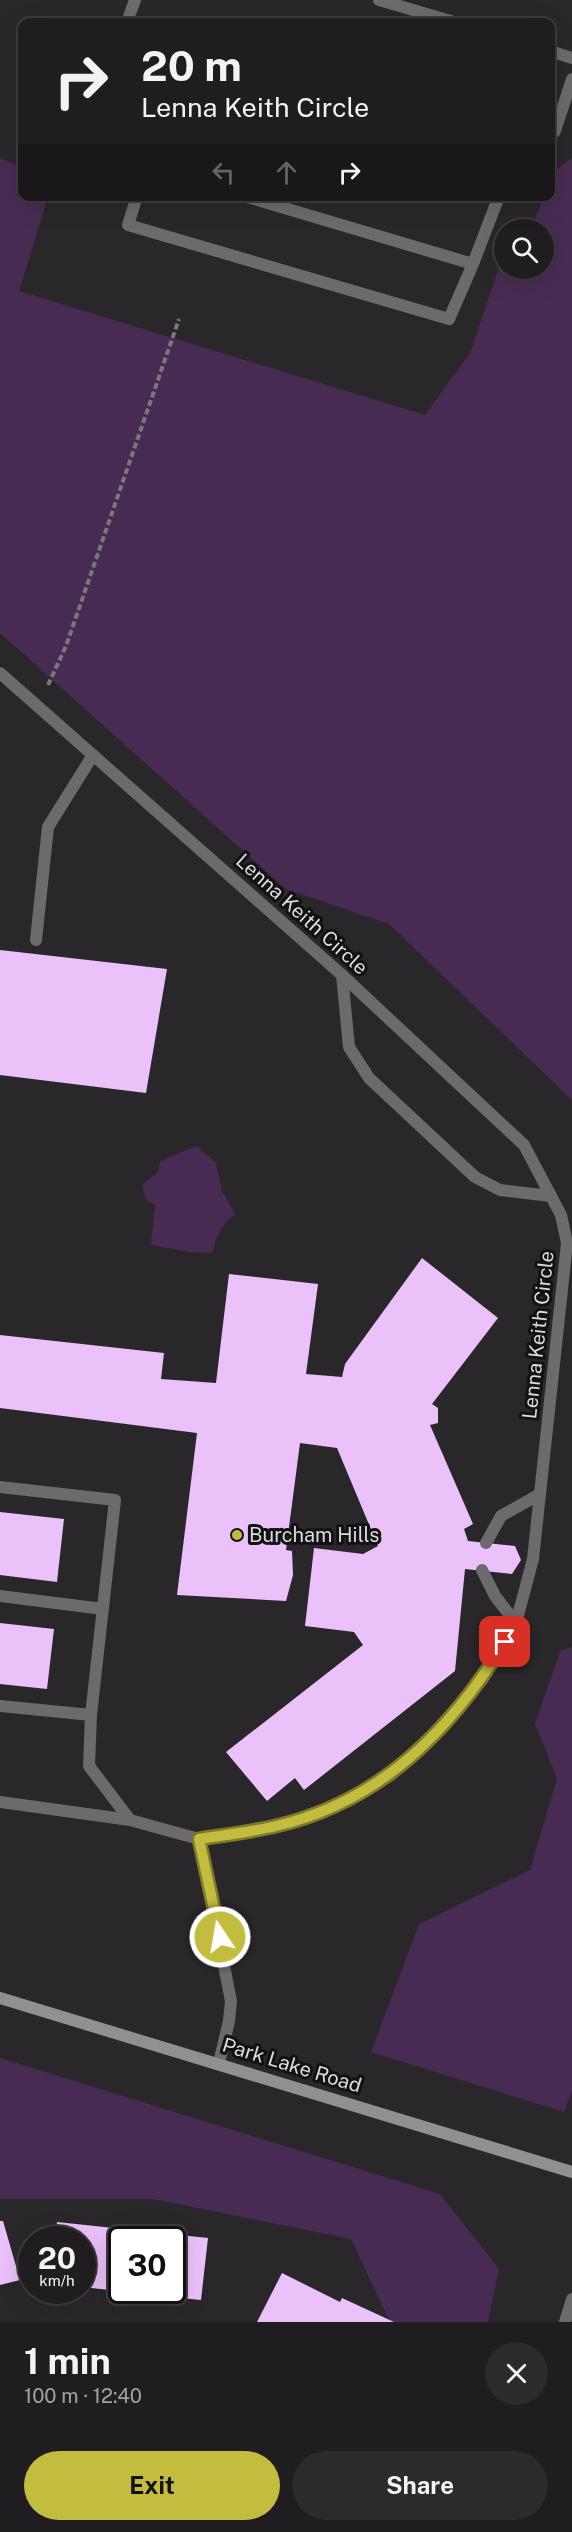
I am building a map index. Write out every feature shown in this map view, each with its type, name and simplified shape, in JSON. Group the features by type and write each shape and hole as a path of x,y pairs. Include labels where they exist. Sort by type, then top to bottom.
{"street":[{"path":"129,18 135,0"},
{"path":"380,0 399,3 442,18"},
{"path":"555,53 572,58"},
{"path":"555,131 572,79"},
{"path":"136,201 129,225 449,319 497,201"},
{"path":"261,201 473,264"},
{"name":"Lenna Keith Circle","path":"0,673 342,975 524,1145 561,1215 567,1243 533,1559 516,1623 482,1680 431,1739 391,1775 348,1801 278,1826 199,1839 130,1820 0,1802"},
{"path":"36,939 48,827 93,755"},
{"path":"342,975 350,1047 369,1078 475,1177 500,1190 551,1196"},
{"path":"0,1487 115,1500 91,1715 89,1766 130,1820"},
{"path":"486,1543 501,1516 540,1494"},
{"path":"482,1570 495,1596 516,1623"},
{"path":"0,1596 103,1609"},
{"path":"0,1706 91,1715"},
{"path":"199,1839 231,2001 229,2021 219,2063"},
{"name":"Park Lake Road","path":"0,1998 572,2172"},
{"path":"565,2322 572,2299"}],"path":[{"path":"34,703 49,684 66,646 179,319"}],"shaded area":[{"path":"0,158 18,165 18,201 47,201 19,291 425,415 470,353 495,279 554,279 554,219 534,219 542,201 555,201 555,174 572,158 572,1100 389,924 286,889 0,633"},
{"path":"197,1146 216,1163 222,1191 235,1214 220,1231 213,1253 190,1252 151,1245 155,1205 146,1199 142,1185 158,1172 160,1161"},
{"path":"572,1647 572,2091 564,2112 371,2052 419,1924 530,1870 557,1778 535,1724 560,1651"},
{"path":"0,2058 440,2194 499,2269 488,2322 390,2322 351,2239 153,2199 0,2199"}],"building":[{"path":"0,950 167,969 146,1093 0,1075"},
{"name":"Burcham Hills","path":"422,1258 498,1318 432,1404 438,1408 438,1423 430,1425 473,1524 464,1529 468,1541 515,1546 521,1560 512,1574 465,1569 455,1671 304,1790 295,1778 267,1801 226,1752 363,1645 354,1632 305,1626 314,1548 363,1554 378,1546 337,1448 300,1443 286,1550 292,1551 293,1575 286,1601 177,1595 197,1433 0,1408 0,1335 164,1353 161,1379 216,1383 229,1274 318,1284 306,1374 342,1377 345,1364"},
{"path":"0,1512 64,1519 57,1582 0,1575"},
{"path":"0,1623 54,1629 47,1689 0,1684"},
{"path":"0,2221 3,2221 18,2273 18,2280 0,2285"},
{"path":"57,2222 95,2226 57,2226"},
{"path":"96,2226 108,2227 108,2290 96,2288"},
{"path":"186,2236 208,2238 201,2300 186,2298"},
{"path":"282,2273 340,2302 342,2298 394,2322 257,2322"}],"place":[{"name":"Burcham Hills","path":"237,1535"}],"route":[{"path":"220,1937 199,1839 278,1826 348,1801 391,1775 431,1739 482,1680 505,1642"}]}
